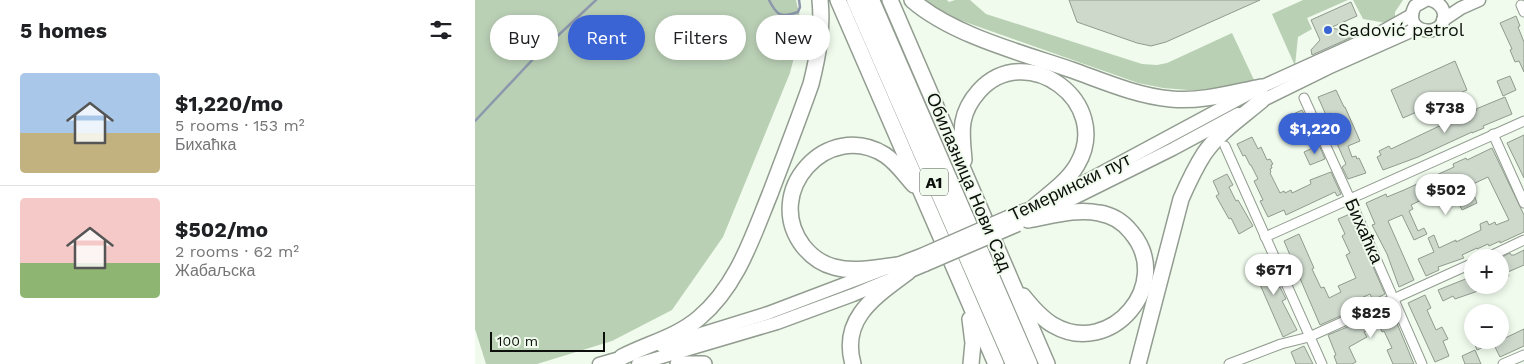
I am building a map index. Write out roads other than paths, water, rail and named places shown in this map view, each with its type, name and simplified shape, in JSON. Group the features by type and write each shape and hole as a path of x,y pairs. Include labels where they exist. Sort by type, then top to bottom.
{"highway":[{"name":"A1","path":"855,0 1013,364"},
{"name":"A1","path":"871,0 1029,364"}],"main road":[{"path":"622,358 672,335 700,318 725,291 744,259 811,84 819,53 821,30 820,0"},
{"path":"838,0 995,364"},
{"name":"Обилазница Нови Сад","path":"890,0 1047,364"},
{"path":"912,0 932,15 962,31 1103,81 1147,94 1169,99 1199,99 1261,94"},
{"path":"1453,0 1431,1 1415,6 1412,15 1415,25 1428,31 1433,30 1443,20 1461,8 1479,0"},
{"path":"1431,1 1443,10 1443,20"},
{"name":"Темерински пут","path":"599,364 768,313 923,260 1023,217 1169,138 1261,94 1412,15"},
{"name":"Темерински пут","path":"1261,94 1328,68 1419,28"},
{"path":"966,176 962,140 963,120 970,102 978,92 990,82 1010,74 1032,73 1051,78 1066,89 1079,106 1086,128 1085,143 1081,157 1074,170 1023,217"},
{"path":"1138,364 1181,199 1189,181 1201,160 1222,133 1261,94"},
{"path":"903,268 843,269 830,266 812,255 798,237 792,223 791,201 794,186 803,170 820,155 834,148 856,146 878,152 891,160 924,198"},
{"path":"1013,283 1030,305 1047,321 1062,329 1080,333 1100,331 1115,324 1133,308 1143,289 1145,269 1142,252 1133,234 1119,220 1104,214 1082,211 1023,217"},
{"path":"853,364 850,349 851,337 860,314 869,302 903,268"},
{"name":"Темерински пут","path":"638,364 785,320 853,295 903,268"},
{"path":"966,296 973,334 971,364"},
{"path":"678,364 703,364"}],"street":[{"name":"Бихаћка","path":"1304,98 1422,364"},
{"path":"1265,237 1524,121"},
{"path":"1493,134 1524,203"},
{"path":"1225,146 1321,364"},
{"path":"1505,249 1524,240"},
{"path":"1229,364 1281,344 1309,337 1464,268"},
{"path":"1503,364 1520,359"}],"waterway":[{"path":"475,121 535,57 596,0"},
{"path":"769,0 777,12 783,15 798,12 800,7 799,0"}],"place":[{"name":"Sadović petrol","path":"1328,30"}]}
